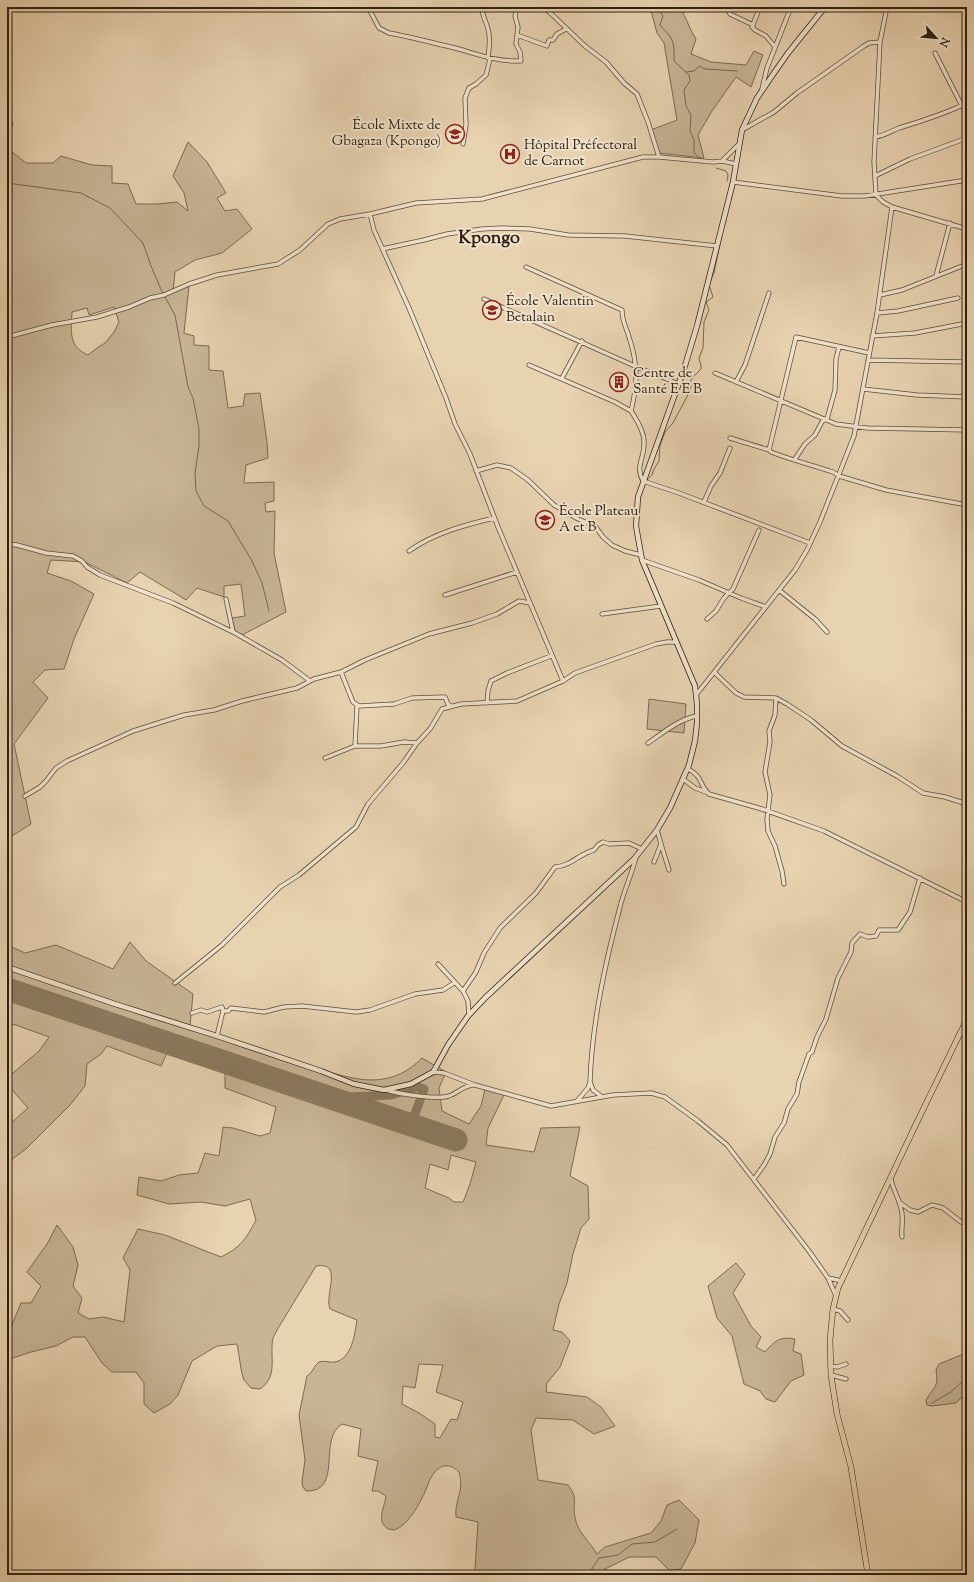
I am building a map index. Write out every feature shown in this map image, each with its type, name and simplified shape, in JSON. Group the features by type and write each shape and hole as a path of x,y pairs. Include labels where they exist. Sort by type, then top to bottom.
{"main road":[{"path":"7,967 321,1071 344,1081 369,1088 384,1090 411,1084 432,1072 448,1045 469,1015 485,998 642,849 658,830 688,769 695,740 697,716 696,695 685,662 642,558 636,526 638,497 645,482 679,384 699,319 733,182 738,145 742,130 762,91 788,53 825,7"},
{"path":"868,1575 851,1467 837,1414 831,1375 830,1340 836,1296 967,1020"}],"street":[{"path":"368,7 379,28 389,33 454,48 489,59 521,61 520,52 516,44 518,27 515,16 517,7"},
{"path":"463,144 466,125 467,94 469,88 486,75 489,59 489,30 483,18 482,7"},
{"path":"544,7 606,62 624,83 636,94 648,122 659,157"},
{"path":"726,7 730,14 753,25"},
{"path":"760,7 753,25 753,29 766,36 775,47"},
{"path":"762,91 767,68 791,7"},
{"path":"887,7 880,42 875,137 876,195 883,202 892,207 967,229"},
{"path":"517,35 547,46 549,40 553,40 557,34 566,28"},
{"path":"742,130 774,112 797,93 864,46 880,42"},
{"path":"935,53 962,106"},
{"path":"875,137 882,136 899,128 925,120 967,103"},
{"path":"875,176 910,159 967,138"},
{"path":"722,161 738,145"},
{"path":"7,337 52,325 97,317 129,307 150,298 164,295 189,284 217,275 278,264 300,250 328,224 340,219 370,214 416,203 482,200 634,159 659,157 701,161 722,161 736,164"},
{"path":"733,182 842,196 876,195 967,180"},
{"path":"696,695 715,673 794,570 810,542 838,476 856,428 880,295 892,207"},
{"path":"370,214 374,230 412,315 455,424 470,454 494,518 551,656 563,681"},
{"path":"936,276 950,223"},
{"path":"382,249 447,234 502,228 530,229 568,235 625,236 716,246"},
{"path":"880,295 902,290 967,264"},
{"path":"526,267 622,310 623,324 629,335 637,367 637,388 631,411"},
{"path":"736,382 746,365 769,293"},
{"path":"877,313 898,311 958,298"},
{"path":"484,299 679,384"},
{"path":"872,336 915,333 967,323"},
{"path":"769,450 796,337 869,353"},
{"path":"562,378 582,341"},
{"path":"795,459 805,444 815,435 823,420 827,418 835,390 836,359 839,347"},
{"path":"868,360 967,362"},
{"path":"529,365 616,402 631,411 638,420 645,442 639,469 639,474 645,482 663,487 810,542"},
{"path":"715,373 823,420 836,424 856,428 967,430"},
{"path":"863,389 917,395 967,397"},
{"path":"730,438 833,472 838,476 886,490 967,505"},
{"path":"704,502 711,486 720,473 730,448"},
{"path":"476,471 496,465 511,468 528,480 554,505 578,519 595,526 603,537 612,545 730,594 766,607"},
{"path":"409,551 435,536 472,523 494,518"},
{"path":"707,619 716,611 724,598 730,594 759,530"},
{"path":"7,544 17,545 46,553 73,556 82,561 87,568 100,575 169,601 233,632 282,660 310,682"},
{"path":"445,595 517,572"},
{"path":"779,590 815,619 827,632"},
{"path":"226,599 233,632"},
{"path":"25,796 40,787 56,768 67,761 133,731 184,715 214,710 242,701 297,688 341,672 365,660 429,634 472,623 498,614 519,601 530,603"},
{"path":"602,614 661,606"},
{"path":"175,983 187,975 199,962 222,945 280,887 299,875 356,826 368,804 401,766 417,743 430,729 442,709 461,704 517,701 563,681 575,673 656,644 676,642"},
{"path":"487,703 491,681 507,673 551,656"},
{"path":"341,672 353,702 357,706 355,746"},
{"path":"715,673 736,693 744,697 776,698 811,720 842,746 897,776 923,793 944,797 967,804"},
{"path":"357,706 394,704 412,698 426,697 445,697 448,704 451,706"},
{"path":"776,698 775,715 769,731 770,742 765,772 770,795 767,811 768,831 775,846 784,884"},
{"path":"648,743 680,723 697,716"},
{"path":"325,758 355,746 381,746 404,742 417,743"},
{"path":"688,769 697,775 706,792"},
{"path":"683,779 695,788 709,794 767,811 824,831 967,902"},
{"path":"658,830 669,870"},
{"path":"463,991 476,972 484,954 500,928 536,893 555,867 569,864 585,852 594,850 598,844 603,842 609,844 629,843 642,849"},
{"path":"654,862 661,844"},
{"path":"576,1102 588,1088 590,1082 594,1032 606,961 620,905 636,856"},
{"path":"754,1179 770,1154 775,1137 797,1094 801,1076 812,1052 816,1037 826,1019 838,978 851,952 854,940 860,934 871,938 876,936 879,930 898,930 910,912 920,878"},
{"path":"438,964 463,991 468,1001 469,1015"},
{"path":"224,1011 228,1011 231,1008 264,1012 284,1007 302,1006 356,1012 370,1010 415,994 444,990 454,983"},
{"path":"192,1013 201,1010 207,1012 222,1007 224,1011"},
{"path":"217,1036 224,1011"},
{"path":"432,1072 444,1073 476,1085 546,1105 576,1102 601,1096 651,1093 665,1097 698,1120 727,1145 828,1278 836,1296"},
{"path":"590,1082 593,1090 601,1096"},
{"path":"384,1090 440,1098 452,1095 470,1085 476,1085"},
{"path":"891,1178 892,1185 902,1210 902,1237"},
{"path":"899,1202 910,1210 918,1212 932,1205 943,1208 961,1222 967,1223"},
{"path":"828,1278 842,1281"},
{"path":"834,1309 840,1311 848,1320"},
{"path":"830,1366 837,1367 846,1364"},
{"path":"831,1375 846,1379"}],"shaded area":[{"path":"650,7 686,7 683,13 696,39 691,54 711,62 746,65 754,51 763,55 751,87 736,77 712,111 698,135 704,158 658,153 651,130 677,120 664,43 657,33"},
{"path":"7,115 13,123 7,139"},
{"path":"188,142 207,162 226,193 217,198 225,211 237,209 252,229 222,253 195,260 175,272 173,292 189,286 184,333 194,336 194,345 209,346 209,370 223,371 228,408 243,406 245,394 260,393 268,458 246,465 244,483 274,482 274,501 265,503 266,512 275,511 274,553 286,612 242,635 235,631 232,618 245,616 241,584 224,586 224,597 197,588 186,600 140,572 127,583 85,562 51,560 47,573 71,581 94,594 74,639 64,669 45,670 33,682 48,698 14,744 31,824 7,839 7,148 26,163 53,163 61,156 92,165 112,166 112,183 128,184 136,204 177,202 188,211 184,193 173,176","holes":["114,307 119,322 114,332 105,343 88,355 82,352 74,343 71,331 72,312 87,308 89,315"]},
{"path":"649,699 686,704 684,733 647,729"},
{"path":"130,942 146,961 193,994 190,1026 332,1073 364,1080 388,1078 406,1071 422,1058 446,1072 439,1088 442,1111 469,1124 481,1106 485,1089 504,1095 488,1128 486,1145 534,1152 541,1128 580,1127 570,1176 588,1186 589,1219 581,1228 553,1330 562,1332 570,1341 560,1367 547,1383 546,1392 587,1397 601,1407 615,1426 594,1434 573,1420 536,1418 531,1430 538,1480 568,1485 573,1494 575,1518 581,1533 597,1554 605,1547 651,1533 661,1521 667,1505 679,1500 699,1520 695,1543 681,1569 669,1570 656,1557 629,1557 597,1573 596,1575 507,1575 500,1573 478,1575 476,1574 475,1569 478,1522 456,1517 456,1506 461,1484 459,1472 449,1466 443,1466 435,1471 424,1495 413,1513 399,1528 394,1530 389,1529 382,1523 382,1514 386,1496 378,1491 372,1491 378,1461 358,1456 361,1429 342,1424 335,1431 331,1441 327,1474 324,1483 317,1489 306,1491 302,1482 305,1460 299,1415 307,1376 319,1362 335,1362 341,1360 345,1356 352,1345 357,1320 330,1309 329,1296 331,1274 329,1269 324,1266 316,1266 277,1330 273,1338 272,1345 271,1372 266,1384 260,1389 251,1388 244,1380 237,1344 217,1346 192,1361 178,1395 170,1404 154,1413 144,1404 144,1383 136,1372 112,1372 102,1363 85,1337 73,1337 56,1346 7,1360 7,1326 11,1327 21,1303 31,1303 41,1286 27,1272 47,1244 57,1225 73,1247 78,1265 73,1286 82,1298 78,1313 89,1319 103,1317 124,1322 130,1270 123,1258 138,1229 165,1235 221,1257 234,1250 242,1242 256,1220 250,1199 225,1206 201,1202 169,1204 137,1195 139,1177 161,1181 179,1175 198,1173 205,1153 219,1156 223,1127 233,1128 260,1136 270,1133 276,1107 225,1088 225,1070 167,1053 161,1066 107,1046 101,1054 87,1064 85,1086 70,1105 27,1148 7,1163 7,1124 9,1125 28,1108 7,1084 7,1078 39,1051 49,1037 16,1025 7,1024 7,945 25,953 56,945 113,969","holes":["451,1155 476,1162 463,1202 454,1202 449,1198 425,1188 430,1164 448,1170","419,1364 443,1365 436,1392 463,1402 457,1420 451,1419 440,1438 435,1437 435,1424 402,1404 403,1386 415,1388"]},
{"path":"736,1263 745,1274 733,1293 751,1326 761,1337 756,1347 765,1352 778,1340 790,1338 795,1339 793,1351 801,1354 804,1375 791,1381 775,1402 766,1399 760,1391 744,1384 732,1336 717,1318 708,1286"},
{"path":"961,1355 967,1355 967,1392 956,1403 932,1406 927,1405 926,1400 936,1384 936,1370 939,1364"}],"waterway":[{"path":"657,7 663,16 660,25 669,35 674,47 674,61 689,75 690,81 684,90 686,106 691,115 690,131 694,140 694,153 701,159"},
{"path":"686,72 694,71 699,66 705,69 737,71"},
{"path":"716,168 726,171 728,175 727,181"},
{"path":"7,183 81,193 110,208 143,243 163,294"},
{"path":"710,282 714,273 721,239"},
{"path":"646,481 652,475 659,461 660,446 665,432 673,423 690,391 690,383 692,378 701,369 699,358 703,348 704,322 709,310 706,302 713,297 709,285"},
{"path":"165,297 175,315 188,387 193,398 199,429 199,446 195,473 196,491 204,506 228,521 252,561 262,583 269,611"},
{"path":"932,1403 951,1392 967,1377"},
{"path":"588,1575 599,1558 618,1555 632,1544 655,1542 677,1529"}],"taxiway":[{"path":"330,1098 391,1095 418,1087 424,1089 411,1125"}],"runway":[{"path":"7,989 456,1140"}],"place":[{"name":"École Mixte de Gbagaza (Kpongo)","path":"455,134"},
{"name":"Hôpital Préfectoral de Carnot","path":"510,154"},
{"name":"École Valentin Betalain","path":"492,310"},
{"name":"Centre de Santé E E B","path":"619,382"},
{"name":"École Plateau A et B","path":"545,520"}],"district":[{"name":"Kpongo","path":"489,239"}]}
